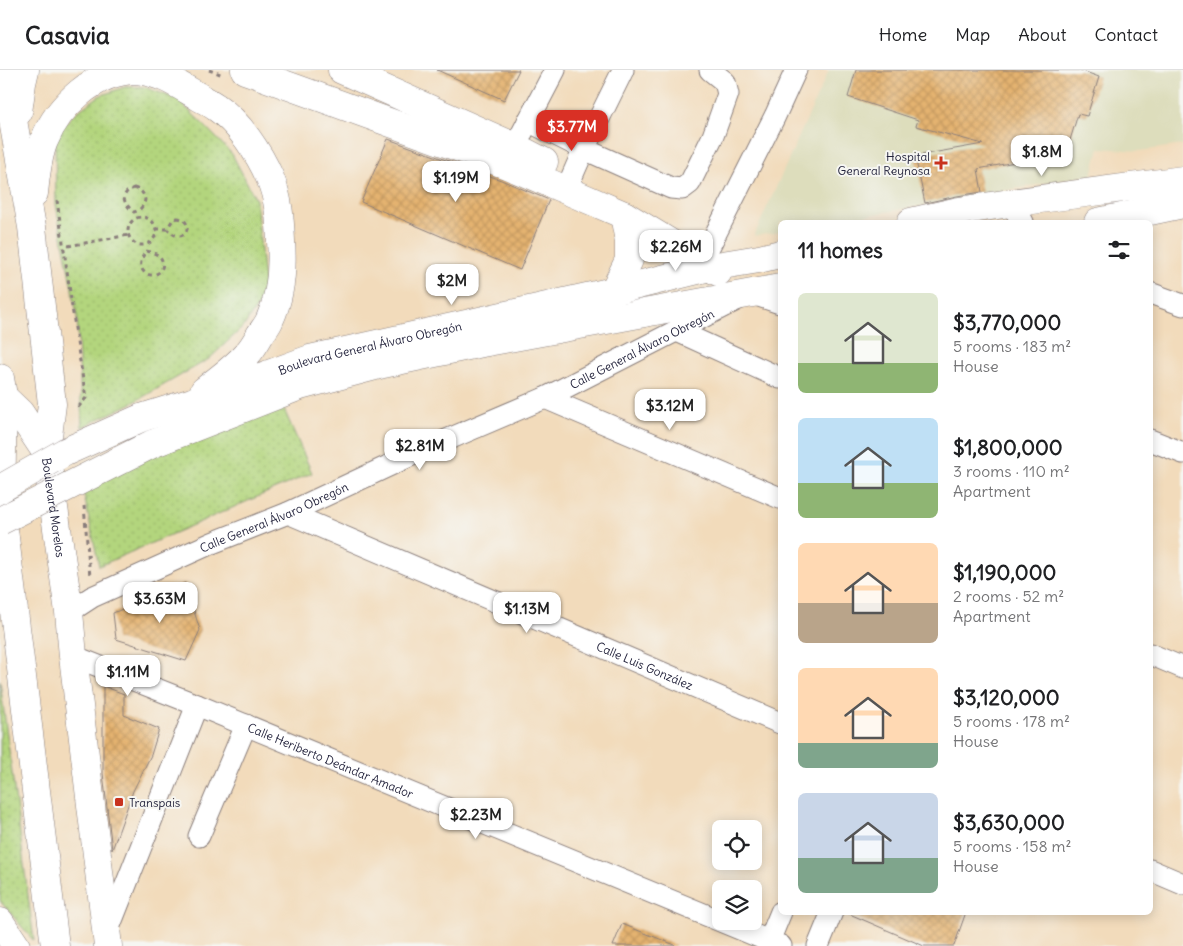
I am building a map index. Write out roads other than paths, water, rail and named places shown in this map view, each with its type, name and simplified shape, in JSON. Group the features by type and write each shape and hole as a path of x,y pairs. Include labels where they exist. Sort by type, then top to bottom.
{"main road":[{"name":"Boulevard Morelos","path":"4,70 32,227 52,404 46,452 69,612 107,939"},
{"path":"17,141 18,108 25,70"},
{"path":"32,227 38,162 43,142 57,116 81,90 96,80 115,72 136,70 168,78 217,107 232,120 257,153 270,180 280,212 282,260 280,289 270,321 248,354 192,402"},
{"path":"245,70 305,91 511,156"},
{"path":"282,70 305,91"},
{"path":"342,70 511,156 569,183 661,220 717,259 773,294"},
{"path":"920,220 959,211 1016,213 1183,180"},
{"path":"569,183 624,215 717,259"},
{"path":"1107,220 1183,204"},
{"path":"614,291 629,260 629,241 624,215"},
{"name":"Boulevard General Álvaro Obregón","path":"0,504 65,452 141,418 192,402 310,359 614,291 717,259 759,259 778,254"},
{"name":"Boulevard General Álvaro Obregón","path":"0,504 300,386 384,364 482,343 773,294"},
{"path":"1,392 20,413 46,452"},
{"path":"1,392 0,504 55,946"},
{"path":"0,922 16,946"}],"street":[{"path":"511,156 555,70"},
{"path":"569,183 623,70"},
{"path":"528,121 584,149 671,188 682,189 690,182 709,144 728,94 725,82 710,70"},
{"path":"717,259 775,116 796,70"},
{"name":"Calle General Álvaro Obregón","path":"69,612 92,597 212,543 288,513 416,453 545,398 677,331 773,294"},
{"path":"1153,294 1183,305"},
{"path":"677,331 778,377"},
{"path":"545,398 778,497"},
{"path":"1153,441 1183,453"},
{"name":"Calle Luis González","path":"288,513 778,722"},
{"path":"1153,655 1183,668"},
{"name":"Calle Heriberto Deándar Amador","path":"73,656 197,705 773,944"},
{"path":"107,939 197,705"},
{"path":"199,836 246,726"},
{"path":"1153,871 1183,884"},
{"path":"773,944 780,915"},
{"path":"818,946 831,915"}],"place":[{"name":"Hospital General Reynosa","path":"941,163"},
{"name":"Transpais","path":"119,802"}]}
